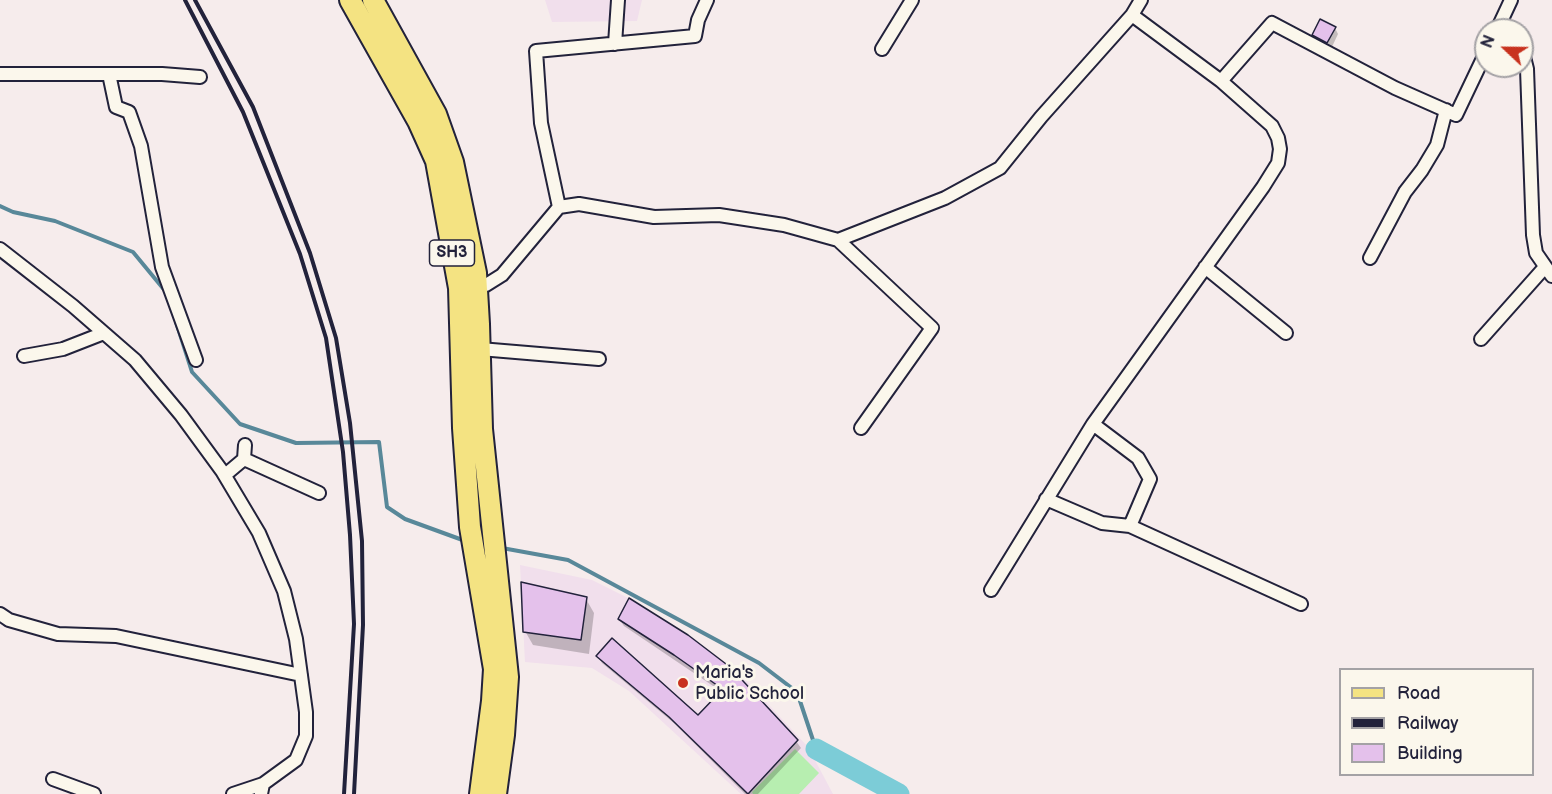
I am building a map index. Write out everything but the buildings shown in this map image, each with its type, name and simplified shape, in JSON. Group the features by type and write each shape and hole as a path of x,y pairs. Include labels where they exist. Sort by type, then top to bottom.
{"main road":[{"name":"SH3","path":"350,0 418,121 436,161 468,288 480,349 482,429 508,678 504,735 496,794"},
{"name":"SH3","path":"373,0 436,114 453,162 476,273 468,288 463,428 470,527 494,669 480,794"}],"street":[{"path":"615,44 618,0"},
{"path":"559,207 541,123 536,51 694,36 707,0"},
{"path":"882,49 912,0"},
{"path":"838,240 945,198 1000,168 1041,117 1132,15 1141,0"},
{"path":"1503,18 1511,0"},
{"path":"990,590 1093,424 1278,163 1280,149 1278,138 1264,117 1221,81 1132,15"},
{"path":"1221,81 1272,23 1395,88 1456,114 1474,77"},
{"path":"0,74 162,74 200,77"},
{"path":"109,74 116,107 129,112 141,146 162,267 196,360"},
{"path":"1481,339 1548,271 1536,253 1533,235 1527,78"},
{"path":"1370,258 1405,192 1437,145 1446,110"},
{"path":"468,288 486,285 502,275 559,207 579,204 654,218 719,215 784,225 838,240 932,328 861,428"},
{"path":"0,249 73,306 135,360 181,415 225,475 259,533 284,591 296,639 306,712 306,736 296,760 262,789 233,794"},
{"path":"1205,267 1286,333"},
{"path":"24,356 63,349 104,333"},
{"path":"480,349 599,359"},
{"path":"1093,424 1138,458 1150,479 1130,526"},
{"path":"225,475 244,459 246,445"},
{"path":"244,459 319,494"},
{"path":"1046,499 1102,523 1130,526 1301,604"},
{"path":"0,614 9,620 58,634 117,636 301,675"},
{"path":"53,779 94,794"}],"shaded area":[{"path":"545,0 642,0 637,21 552,22"},
{"name":"Maria's Public School","path":"520,565 592,580 632,600 689,637 742,676 808,747 833,794 741,794 629,691 592,668 525,662"}],"green space":[{"path":"795,749 819,773 799,794 753,794 752,792"}],"waterway":[{"path":"0,206 13,212 55,221 133,252 166,292"},
{"path":"176,322 192,372 240,424 296,443 379,442 387,507 405,519 468,542"},
{"path":"502,548 568,560 759,663 797,692 816,749"},
{"path":"816,749 899,794"}],"railway":[{"path":"185,0 243,112 300,254 326,338 343,452 354,624 344,794"},
{"path":"195,0 253,107 310,253 336,338 350,423 362,541 363,625 354,794"}],"place":[{"name":"Maria's Public School","path":"683,683"}]}
